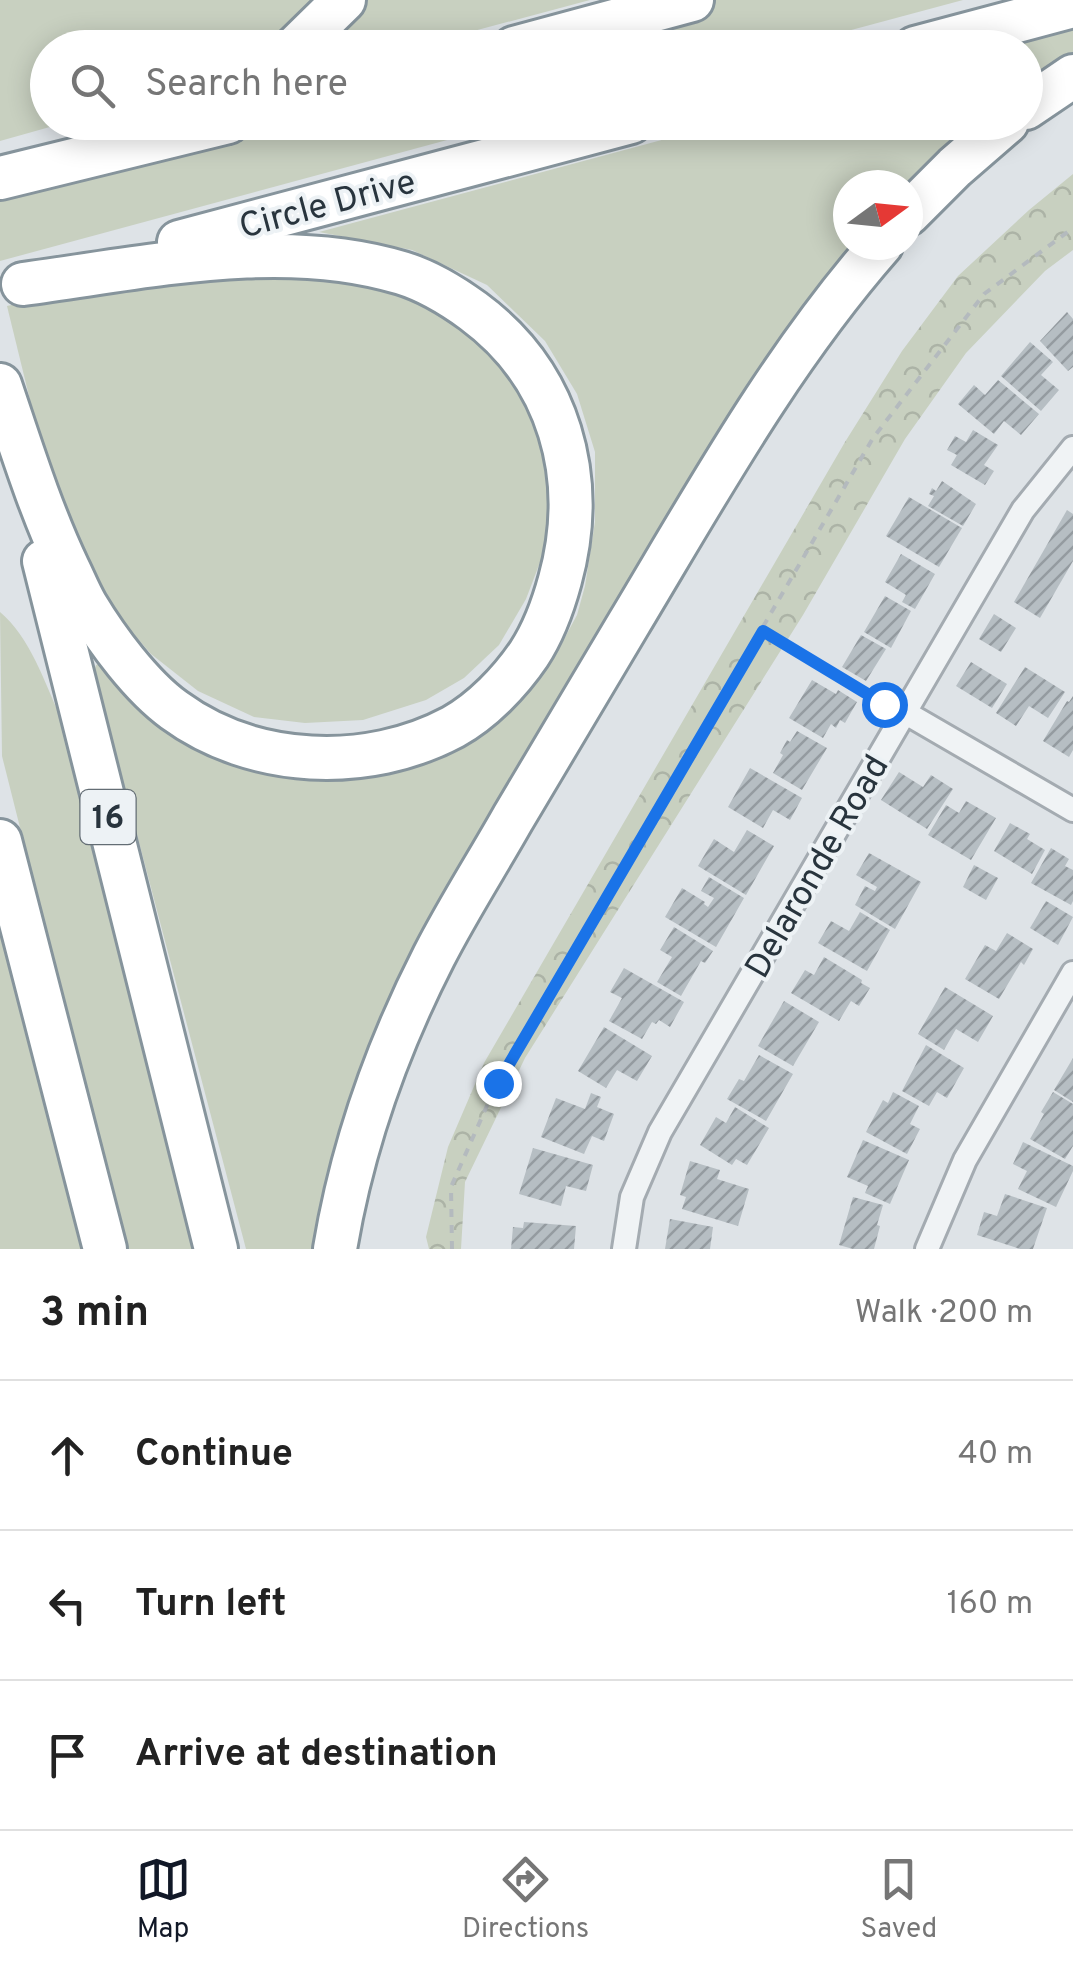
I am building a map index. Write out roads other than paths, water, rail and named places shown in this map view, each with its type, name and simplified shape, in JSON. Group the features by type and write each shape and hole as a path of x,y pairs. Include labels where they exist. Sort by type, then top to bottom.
{"highway":[{"path":"313,30 344,0"},
{"path":"581,30 692,0"},
{"path":"983,30 1073,6"},
{"path":"1043,96 1073,76"},
{"path":"0,177 100,140"},
{"path":"0,177 153,140"},
{"name":"Circle Drive","path":"11,288 564,140"},
{"path":"923,199 986,140"},
{"path":"0,385 40,505 85,603 141,679 174,710 216,734 261,752 310,759 355,756 406,746 454,726 496,694 529,654 551,613 566,556 570,514 569,463 555,415 538,378 507,340 449,294 406,274 371,265 278,255 227,258 11,288"},
{"path":"334,1249 343,1198 367,1120 407,1013 435,955 762,404 818,321 869,260"},
{"name":"16","path":"0,385 216,1249"},
{"path":"0,841 104,1249"}],"street":[{"name":"Delaronde Road","path":"624,1249 632,1198 660,1132 1023,510 1072,452"},
{"path":"906,713 1073,810"},
{"path":"926,1249 965,1160 1073,973"}]}
